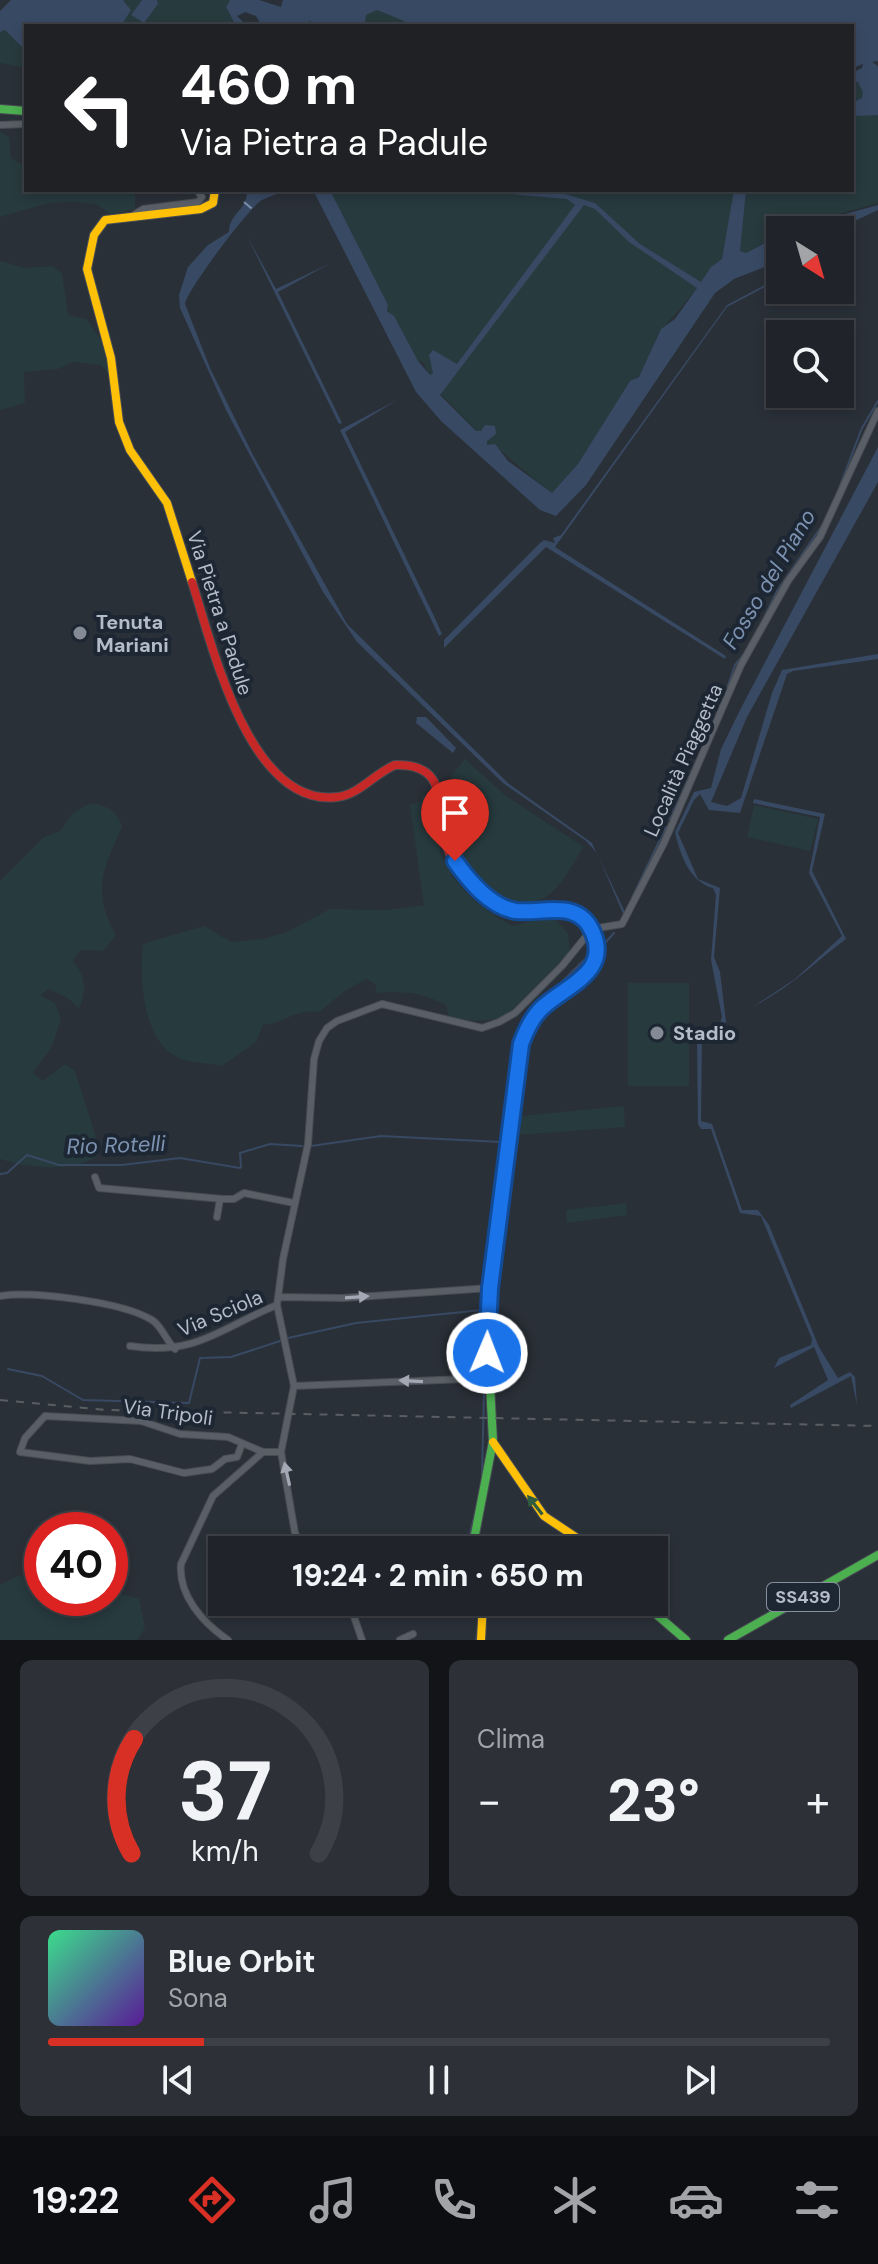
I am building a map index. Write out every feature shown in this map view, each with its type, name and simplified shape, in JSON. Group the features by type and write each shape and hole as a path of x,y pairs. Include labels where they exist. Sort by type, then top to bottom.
{"street":[{"path":"0,109 24,111"},
{"path":"0,125 24,124"},
{"path":"132,216 143,209 198,202 202,197 198,192"},
{"name":"Via Pietra a Padule","path":"215,192 213,203 201,209 105,220 96,228 87,253 90,284 111,359 118,421 127,444 167,503 233,707 253,742 277,771 309,795 345,796 384,767 403,763 423,770 438,789 446,846 465,875 490,900 515,911 565,909 592,929"},
{"name":"Località Piaggetta","path":"592,929 601,925 618,927 626,917 688,791 741,665 788,581 820,537 878,411"},
{"path":"475,1536 493,1441 489,1378 490,1288 521,1044 537,1014 585,977 597,954 592,929"},
{"path":"296,1536 281,1452 294,1386 278,1301 294,1203 308,1144 314,1059 327,1028 382,1004 482,1028 499,1022 515,1013 562,966 592,929"},
{"path":"95,1177 99,1188 220,1199 234,1199 244,1193 294,1203"},
{"path":"217,1217 220,1199"},
{"path":"278,1301 490,1288"},
{"path":"0,1296 75,1299 137,1314 157,1324 175,1349"},
{"name":"Via Sciola","path":"175,1349 202,1341 278,1301"},
{"path":"130,1346 175,1349"},
{"path":"294,1386 489,1378"},
{"name":"Via Tripoli","path":"237,1457 225,1459 212,1469 184,1473 130,1459 81,1461 20,1452 37,1422 45,1416 141,1421 180,1434 228,1437 263,1452 281,1452"},
{"path":"493,1441 544,1516 574,1536"},
{"path":"240,1469 237,1457 242,1444"},
{"path":"228,1640 186,1597 180,1576 181,1564 213,1496 240,1469 263,1452"},
{"path":"490,1465 507,1463"},
{"name":"SS439","path":"728,1640 878,1555"},
{"path":"354,1616 362,1640"},
{"path":"481,1640 482,1616"},
{"path":"658,1616 686,1640"},
{"path":"400,1640 413,1634"}],"green space":[{"path":"123,0 142,0 132,15 158,4 157,0 230,0 226,7 235,24 122,24 128,5"},
{"path":"377,10 405,21 406,24 365,24 366,15"},
{"path":"5,30 24,49 24,68 0,63 0,32"},
{"path":"854,81 864,91 864,113 878,115 878,203 831,216 766,216 766,242 721,261 657,335 644,368 631,382 562,488 551,493 495,446 487,447 486,440 427,380 429,375 423,362 417,361 390,318 387,305 331,192 854,192"},
{"path":"0,132 9,137 11,158 24,166 24,192 135,193 135,209 111,214 96,204 73,202 49,203 0,217"},
{"path":"0,261 25,268 52,266 62,273 68,315 87,319 104,345 111,377 101,365 73,362 58,369 24,372 25,403 0,410"},
{"path":"465,759 506,796 584,847 562,881 546,897 521,903 496,896 473,879 457,859 448,831 447,798 452,776"},
{"path":"423,794 436,814 440,849 447,868 472,898 513,926 552,915 568,934 570,954 531,997 504,1016 471,1020 449,1016 446,1005 421,995 377,993 375,984 367,979 346,990 319,1012 303,1012 263,1025 256,1042 222,1066 183,1060 167,1050 150,1024 146,1007 143,944 204,926 231,942 263,939 287,932 330,909 386,910 424,905 410,805 421,801"},
{"path":"90,803 110,810 118,817 122,827 102,880 104,905 116,935 103,951 81,950 73,961 84,984 79,1009 68,998 49,989 40,995 55,1003 61,1019 52,1046 33,1073 43,1081 65,1064 75,1071 96,1137 98,1156 63,1167 24,1165 0,1159 0,881 44,837 60,831 73,813"},
{"path":"754,805 818,819 810,851 747,837"},
{"path":"628,983 689,983 689,1086 628,1086"},
{"path":"624,1106 625,1127 517,1135 521,1116"},
{"path":"626,1203 627,1215 567,1223 566,1210"},
{"path":"20,1575 24,1577 24,1616 128,1616 128,1596 139,1599 145,1628 137,1640 0,1640 0,1585"}],"water":[{"path":"11,0 123,0 131,10 122,24 24,24 24,49 5,30 0,32 0,11"},
{"path":"142,0 157,0 158,4 144,23 131,15"},
{"path":"230,0 259,0 281,7 283,0 878,0 878,61 872,62 878,66 878,115 854,116 854,102 862,98 863,92 858,82 854,81 854,72 863,64 854,67 854,24 405,24 377,10 366,15 365,24 316,24 309,21 309,24 261,24 256,16 245,12 237,16 245,24 235,24 226,7"},
{"path":"247,192 284,192 262,200 255,206 207,267 185,304 210,368 253,455 347,624 509,784 592,843 597,853 586,841 503,783 357,642 323,592 227,412 180,308 179,295 188,267 208,245 229,232 232,220"},
{"path":"314,192 331,192 388,305 387,311 394,316 418,361 430,375 433,373 429,355 433,350 457,364 575,205 567,199 490,192 564,192 595,203 640,244 701,282 711,267 722,259 734,192 746,192 740,251 746,253 766,242 766,266 734,279 715,293 586,485 556,516 540,510 441,421 416,392","holes":["584,205 595,209 629,242 697,288 675,319 661,329 639,377 630,381 578,464 552,493 508,461 495,444 487,445 487,441 496,434 495,426 485,425 481,431 476,431 440,395"]},
{"path":"878,205 878,210 854,221 854,216 838,216"},
{"path":"247,236 276,289 331,263 278,292 342,423 339,424"},
{"path":"766,284 727,307 555,547 726,656 725,659 546,547 444,648 444,640 539,544 544,540 555,543 553,538 561,535 727,305"},
{"path":"397,400 345,432 434,616 442,634 439,636 340,430"},
{"path":"878,447 878,482 747,717 711,802 727,806 741,798 772,693 782,670 878,654 878,659 787,674 740,813 709,810 700,794 678,833 698,879 720,888 714,957 720,972 726,1022 702,1037 701,1121 712,1124 742,1210 758,1210 769,1225 819,1347 838,1378 850,1372 855,1377 857,1405 851,1376 791,1408 790,1405 828,1380 814,1347 774,1368 779,1358 811,1345 812,1339 761,1216 740,1213 711,1129 701,1129 698,1124 697,1036 720,1023 722,1017 711,960 716,895 713,888 705,885 692,874 675,832 694,792 711,788 721,749 740,710"},
{"path":"417,717 426,717 456,748 453,753 416,723"},
{"path":"754,799 825,814 812,871 846,939 791,983 754,1006 795,979 842,936 809,873 820,817 753,803"},
{"path":"599,857 625,912 624,916"}],"waterway":[{"name":"Fosso del Piano","path":"836,496 862,428 878,401"},
{"name":"Fosso del Piano","path":"765,616 777,591 821,527"},
{"name":"Fosso del Piano","path":"724,697 735,665 745,653"},
{"name":"Fosso del Piano","path":"670,819 701,751"},
{"name":"Fosso del Piano","path":"632,898 666,827"},
{"name":"Fosso del Piano","path":"605,943 614,933"},
{"name":"Fosso del Piano","path":"486,1274 516,1037 521,1022 584,960"},
{"name":"Rio Rotelli","path":"311,1146 381,1136 501,1142"},
{"name":"Rio Rotelli","path":"241,1167 240,1153 270,1144 302,1146"},
{"name":"Rio Rotelli","path":"0,1174 7,1173 27,1155 59,1165 122,1165 180,1158 240,1168"},
{"name":"Fosso del Piano","path":"480,1334 483,1296"},
{"path":"288,1338 356,1323 482,1310"},
{"path":"8,1369 42,1376 83,1400 189,1403 200,1358 231,1357 280,1341"},
{"name":"Fosso del Piano","path":"477,1375 479,1342"},
{"name":"Fosso del Piano","path":"482,1479 484,1389"},
{"name":"Fosso del Piano","path":"469,1536 478,1501"},
{"name":"Fosso del Piano","path":"476,1640 478,1629"}],"ferry route":[{"path":"244,202 256,212"}],"railway":[{"path":"0,1400 107,1410 878,1426"}],"traffic: fast":[{"path":"0,109 24,111"},
{"path":"475,1536 493,1441 487,1328"},
{"path":"728,1640 878,1555"},
{"path":"658,1616 686,1640"}],"traffic: slow":[{"path":"192,582 167,503 130,450 119,422 111,358 87,269 94,235 105,220 201,209 213,203 215,192"},
{"path":"487,1328 521,1044 539,1012 583,978 597,954 595,936 579,916 568,912 512,910"},
{"path":"493,1442 544,1516 574,1536"},
{"path":"481,1640 482,1616"}],"traffic: jam":[{"path":"192,582 223,680 239,717 258,750 280,777 306,793 337,797 353,792 395,765 426,772 438,792 443,833 457,867 482,894 512,910"}],"place":[{"name":"Tenuta Mariani","path":"80,633"},
{"name":"Stadio","path":"657,1033"}],"route":[{"path":"455,861 490,900 515,911 552,908 575,914 592,929 597,954 585,977 537,1014 521,1044 490,1288 487,1353"}]}
